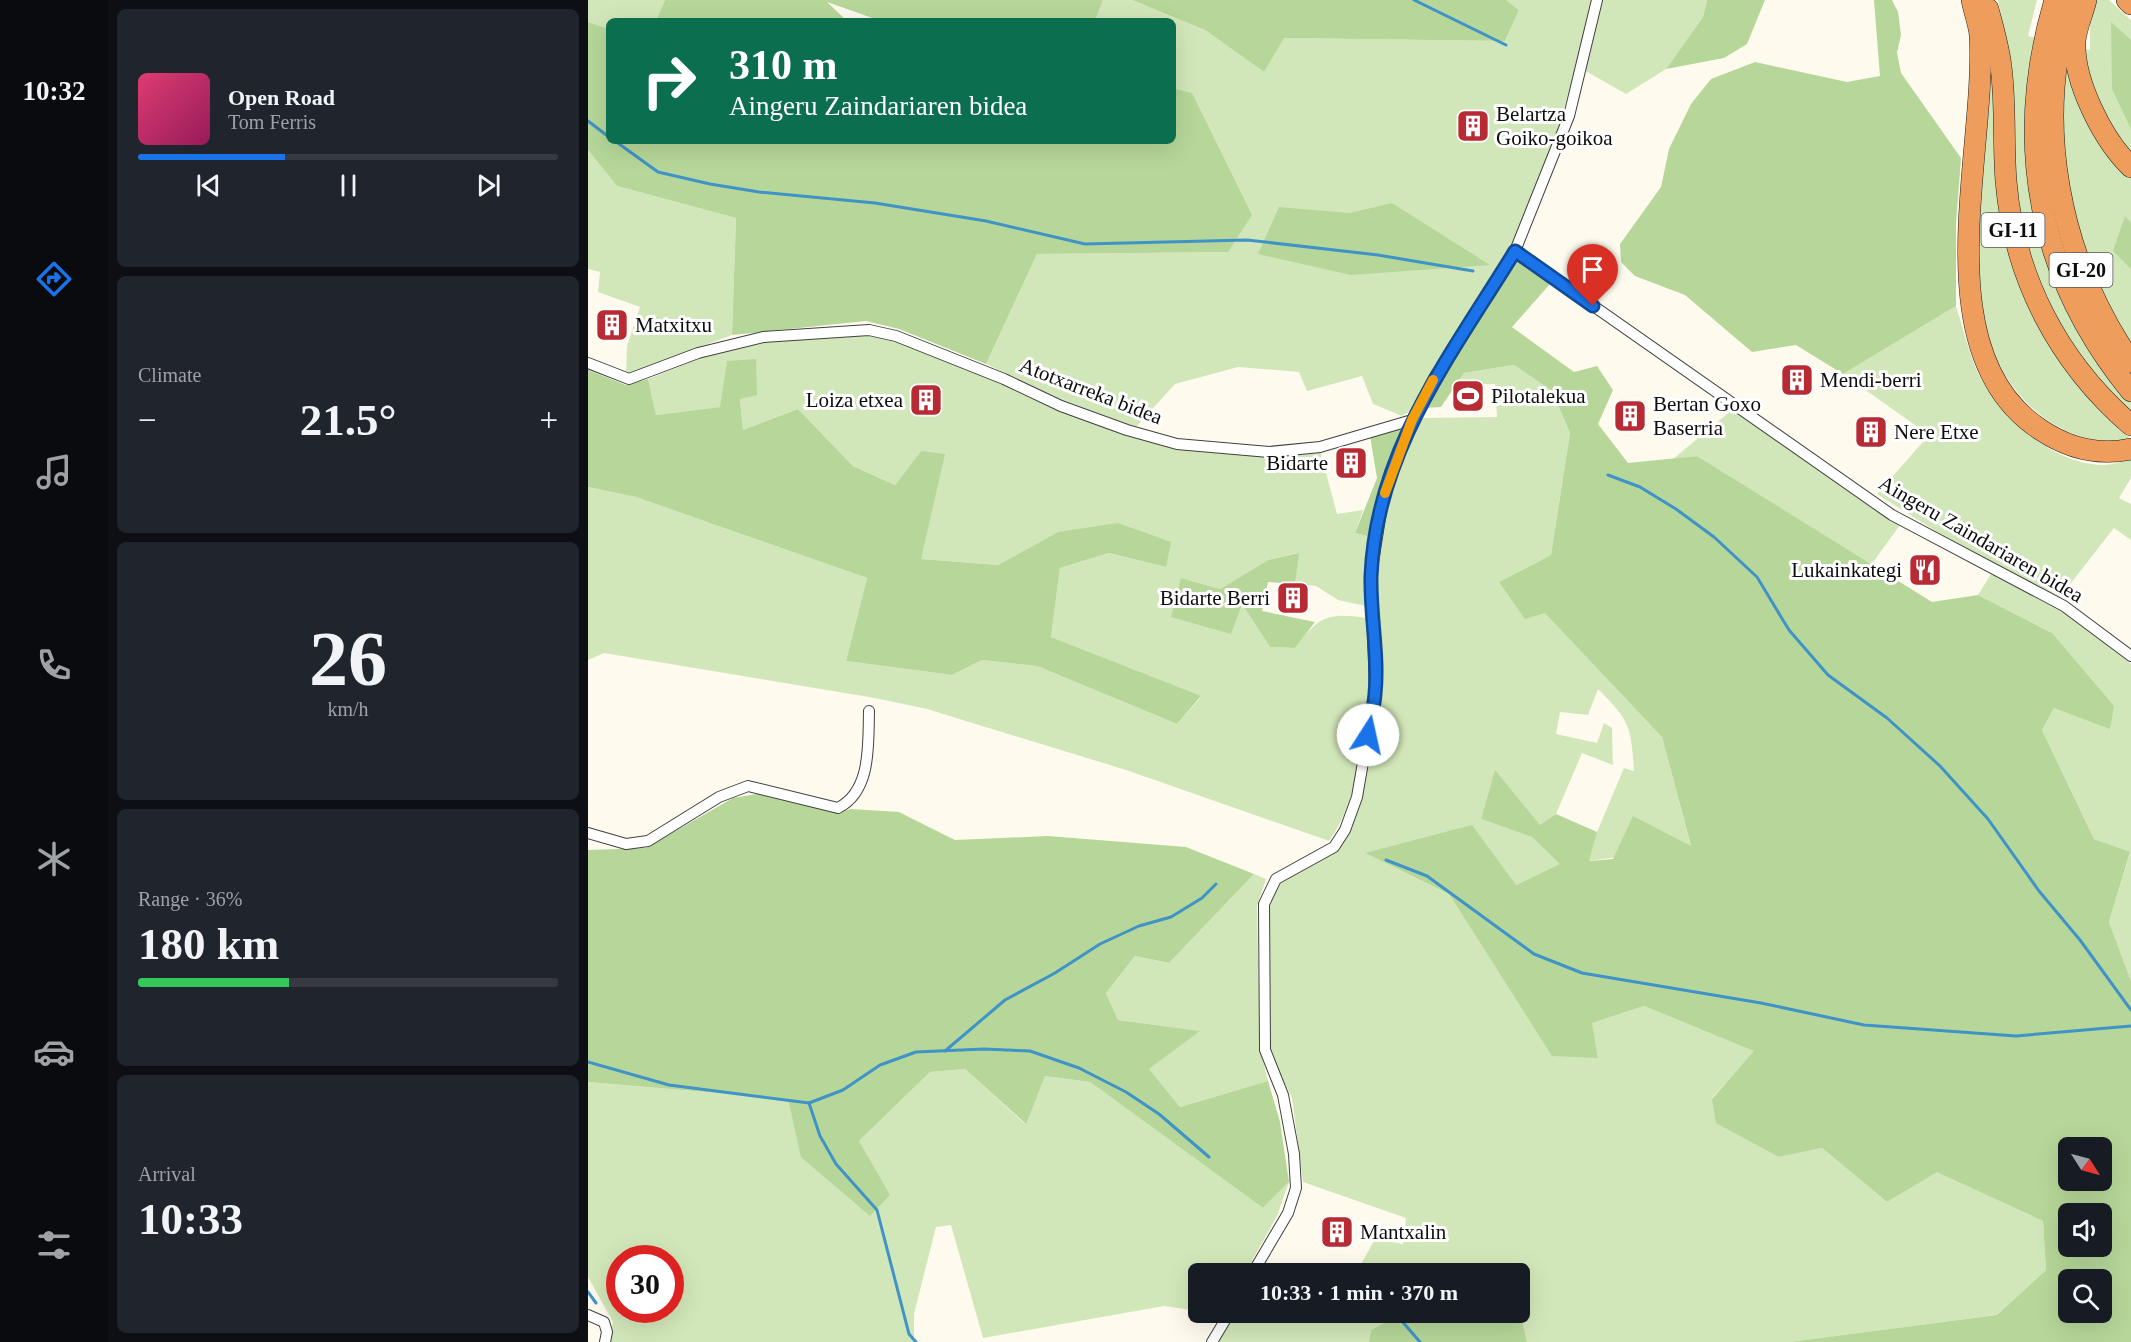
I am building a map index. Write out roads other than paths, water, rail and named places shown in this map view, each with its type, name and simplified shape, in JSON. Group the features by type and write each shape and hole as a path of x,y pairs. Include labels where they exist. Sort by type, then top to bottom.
{"highway":[{"path":"1972,0 1980,33 1980,100 1970,227 1971,308 1983,354 2004,394 2034,426 2074,447 2096,452 2125,451"},
{"name":"GI-11","path":"1985,0 2001,67 2006,182 2014,237 2037,303 2070,362 2107,405 2131,425"},
{"name":"GI-20","path":"2055,0 2037,74 2033,138 2043,209 2060,267 2083,321 2131,391"},
{"name":"GI-20","path":"2071,0 2062,33 2054,87 2054,141 2060,195 2082,273 2105,321 2131,362"},
{"path":"2086,0 2075,41 2081,76 2089,105 2104,134 2131,167"},
{"path":"2127,0 2131,4"}],"street":[{"path":"1258,1263 1288,1213 1296,1188 1294,1154 1283,1095 1265,1050 1264,904 1276,879 1334,847 1345,830 1358,797 1375,693 1371,575 1383,499 1412,420 1434,378 1515,251 1569,116 1597,0"},
{"name":"Aingeru Zaindariaren bidea","path":"1515,251 1892,515 2064,606 2131,656"},
{"name":"Atotxarreka bidea","path":"588,363 629,379 698,353 762,337 869,330 896,336 1127,430 1177,444 1269,452 1320,447 1412,420"},
{"path":"588,833 626,844 648,841 719,796 748,786 838,808 854,796 862,780 867,756 869,711"},
{"path":"588,1315 604,1322 607,1332 605,1342"},
{"path":"1212,1342 1223,1323"}],"waterway":[{"path":"1414,0 1506,45"},
{"path":"588,121 606,135"},
{"path":"619,144 658,172 710,184 759,192 875,203 986,221 1085,244 1247,240 1378,255 1473,271"},
{"path":"1608,475 1640,487 1676,509 1714,537 1757,577 1789,630 1828,675 1887,718 1940,766 1988,819 2039,891 2080,940 2131,1010"},
{"path":"1386,860 1427,876 1534,954 1582,973 1761,1003 1864,1025 2016,1036 2131,1026"},
{"path":"945,1051 1005,1000 1055,973 1100,944 1139,926 1171,917 1202,898 1216,884"},
{"path":"588,1062 669,1085 809,1103 843,1090 880,1065 916,1052 984,1049 1030,1051 1079,1068 1126,1092 1159,1114 1209,1157"},
{"path":"809,1103 820,1136 836,1164 877,1210 909,1334 916,1342"},
{"path":"588,1292 596,1303"},
{"path":"1404,1323 1420,1342"}],"place":[{"name":"Belartza Goiko-goikoa","path":"1473,126"},
{"name":"Matxitxu","path":"612,325"},
{"name":"Mendi-berri","path":"1797,380"},
{"name":"Pilotalekua","path":"1468,396"},
{"name":"Loiza etxea","path":"926,400"},
{"name":"Bertan Goxo Baserria","path":"1630,416"},
{"name":"Nere Etxe","path":"1871,432"},
{"name":"Bidarte","path":"1351,463"},
{"name":"Lukainkategi","path":"1925,570"},
{"name":"Bidarte Berri","path":"1293,598"},
{"name":"Mantxalin","path":"1337,1232"}]}
